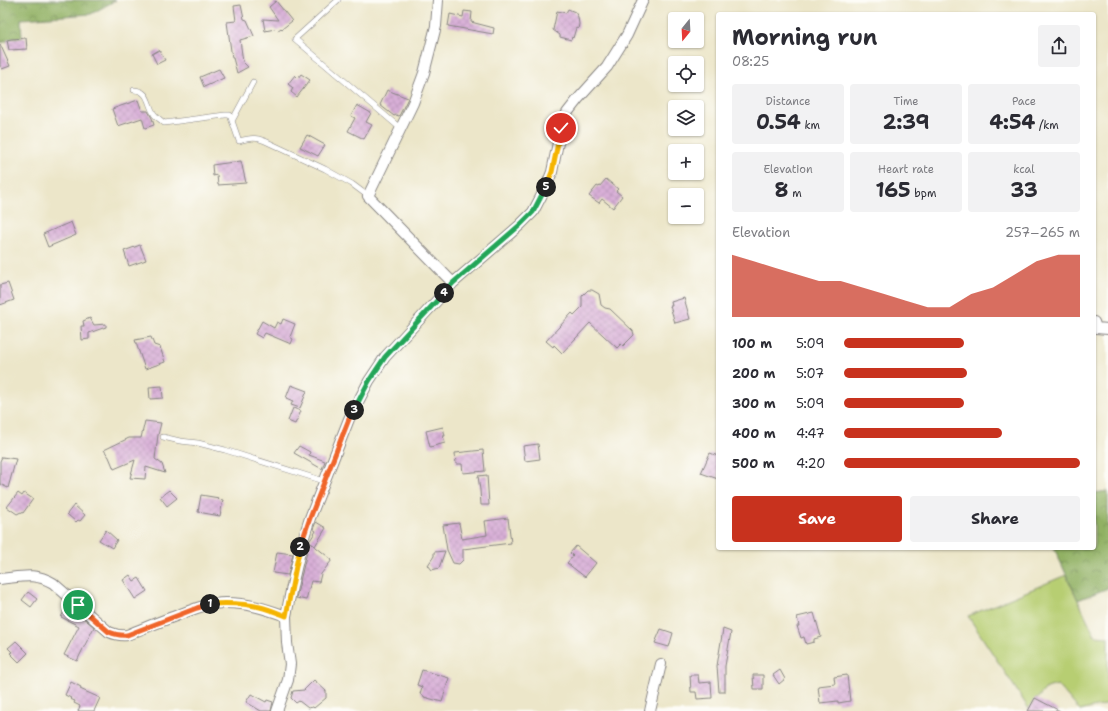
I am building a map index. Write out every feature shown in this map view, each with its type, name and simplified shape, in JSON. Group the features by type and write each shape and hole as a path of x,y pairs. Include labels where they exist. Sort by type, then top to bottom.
{"street":[{"path":"438,0 436,26 424,73 413,103 368,196 453,283"},
{"path":"276,711 288,680 290,664 287,643 286,616 302,543 324,481 349,419 369,381 385,357 453,283 533,212 552,172 561,128 568,113 578,99 607,67 627,35 643,0"},
{"path":"1096,328 1108,329"},
{"path":"0,579 32,576 46,579 109,632 121,636 209,604 244,604 260,607 286,616"},
{"path":"650,711 661,664"}],"lane":[{"path":"338,0 295,39 400,128"},
{"path":"232,121 253,82"},
{"path":"134,90 139,90 146,95 154,115 164,122 225,114 230,115 239,141 250,138 257,138 265,141 325,169 352,184 368,196"},
{"path":"164,437 198,443 225,450 324,481"}],"green space":[{"path":"0,0 116,0 91,14 21,19 22,39 0,43"},
{"path":"1108,491 1108,588 1078,600 1055,550 1096,550 1096,493"},
{"path":"1066,575 1095,636 1108,637 1108,704 1080,711 1058,685 1046,688 1029,709 968,616"}],"building":[{"path":"276,1 292,21 277,31 275,29 265,31 263,19 278,20 269,7"},
{"path":"241,5 244,19 247,20 254,36 240,40 243,62 248,67 237,73 232,58 227,22 236,21 234,6"},
{"path":"568,9 575,12 578,17 579,24 578,29 576,28 571,40 560,37 560,35 553,30 557,11 566,13"},
{"path":"464,11 472,12 471,22 494,28 493,34 448,26 450,14 463,17"},
{"path":"26,38 27,49 9,50 7,40"},
{"path":"0,44 10,66 2,69 0,65"},
{"path":"159,50 165,60 157,64 152,54"},
{"path":"219,69 224,78 204,87 200,77"},
{"path":"301,74 310,80 297,97 291,92 293,88 288,84 295,75 298,78"},
{"path":"387,90 408,98 399,116 394,116 380,105"},
{"path":"138,100 142,111 148,111 154,125 145,128 142,118 118,126 112,109"},
{"path":"357,105 371,113 366,122 372,125 364,139 348,131 355,118 351,116"},
{"path":"307,135 325,145 318,156 300,147"},
{"path":"241,161 246,183 218,185 217,175 213,176 212,165"},
{"path":"606,179 618,189 616,191 622,196 613,208 602,199 599,203 589,196 597,186 599,187"},
{"path":"71,222 76,235 48,247 43,234"},
{"path":"140,245 146,260 129,266 124,251"},
{"path":"8,283 14,300 0,305 0,285"},
{"path":"588,290 592,290 599,294 601,305 610,309 633,331 634,335 623,346 621,344 617,348 590,323 562,353 554,345 553,347 546,341 572,313 574,315 582,307 582,296"},
{"path":"684,298 690,319 675,323 670,306 672,306 671,302"},
{"path":"90,318 94,325 106,324 106,327 89,333 89,339 82,340 81,326 84,326 83,321"},
{"path":"283,319 295,324 290,337 293,339 291,344 265,333 262,338 255,334 262,321 274,328 277,322 281,324"},
{"path":"151,337 154,345 160,347 165,362 145,369 135,340"},
{"path":"291,385 307,391 300,408 291,405 293,401 286,398"},
{"path":"162,386 163,398 150,399 149,387"},
{"path":"293,408 301,411 295,424 288,421"},
{"path":"145,421 161,423 155,459 162,464 165,473 146,467 145,479 130,478 135,460 114,469 104,450 129,438 141,438"},
{"path":"443,427 445,443 430,447 426,431"},
{"path":"538,444 540,459 525,461 523,446"},
{"path":"299,446 310,452 309,455 325,461 322,469 294,453"},
{"path":"483,450 485,471 463,473 462,464 456,464 455,453"},
{"path":"710,453 716,455 716,478 701,473"},
{"path":"2,457 16,459 8,488 0,484 0,461"},
{"path":"487,475 489,505 481,505 478,476"},
{"path":"169,490 177,498 167,506 160,497"},
{"path":"18,493 22,496 24,493 33,499 23,513 21,512 17,514 7,507"},
{"path":"201,495 223,500 220,516 198,512"},
{"path":"74,505 85,515 80,521 78,520 76,522 67,514"},
{"path":"508,518 511,543 463,549 463,560 459,564 453,563 447,550 443,525 459,523 462,539 487,535 485,521"},
{"path":"316,522 326,528 315,546 309,542 316,531 313,529"},
{"path":"106,530 117,540 112,548 99,540"},
{"path":"311,543 332,560 321,574 319,582 311,581 306,600 296,598 308,548"},
{"path":"576,546 596,563 585,577 567,563 573,556 570,553"},
{"path":"445,551 439,568 432,570 428,565 434,556 434,552"},
{"path":"277,552 293,554 288,575 273,573"},
{"path":"130,575 134,581 139,578 147,591 135,599 123,580"},
{"path":"28,592 37,599 31,607 22,600"},
{"path":"68,605 94,627 77,661 64,655 79,626 61,617"},
{"path":"814,613 821,637 814,639 814,642 806,644 804,637 801,638 797,626 799,626 797,617"},
{"path":"661,629 673,633 669,647 655,643"},
{"path":"723,629 731,632 725,666 725,692 719,692 717,666"},
{"path":"16,641 28,653 19,662 10,653 12,652 8,648"},
{"path":"422,670 449,678 442,702 424,697 420,694 422,687 417,685"},
{"path":"780,670 785,679 779,684 773,675"},
{"path":"690,675 698,675 699,683 711,682 712,698 697,699 696,692 691,692"},
{"path":"753,675 763,675 763,689 754,689"},
{"path":"847,675 850,701 820,703 818,686 835,684 834,677"},
{"path":"314,680 326,691 326,698 314,708 308,708 299,701 296,703 291,698 293,691 304,690"},
{"path":"71,682 81,687 80,689 100,698 94,711 78,711 80,706 65,695"},
{"path":"251,694 266,702 267,700 273,702 271,711 261,711 246,702"},
{"path":"1035,698 1060,711 1028,711"}],"route":[{"path":"78,605 102,627 115,635 121,636 209,604 244,604 260,607 286,616 302,543 310,518 349,419 369,381 385,357 453,283 533,212 552,172 561,128"}]}
